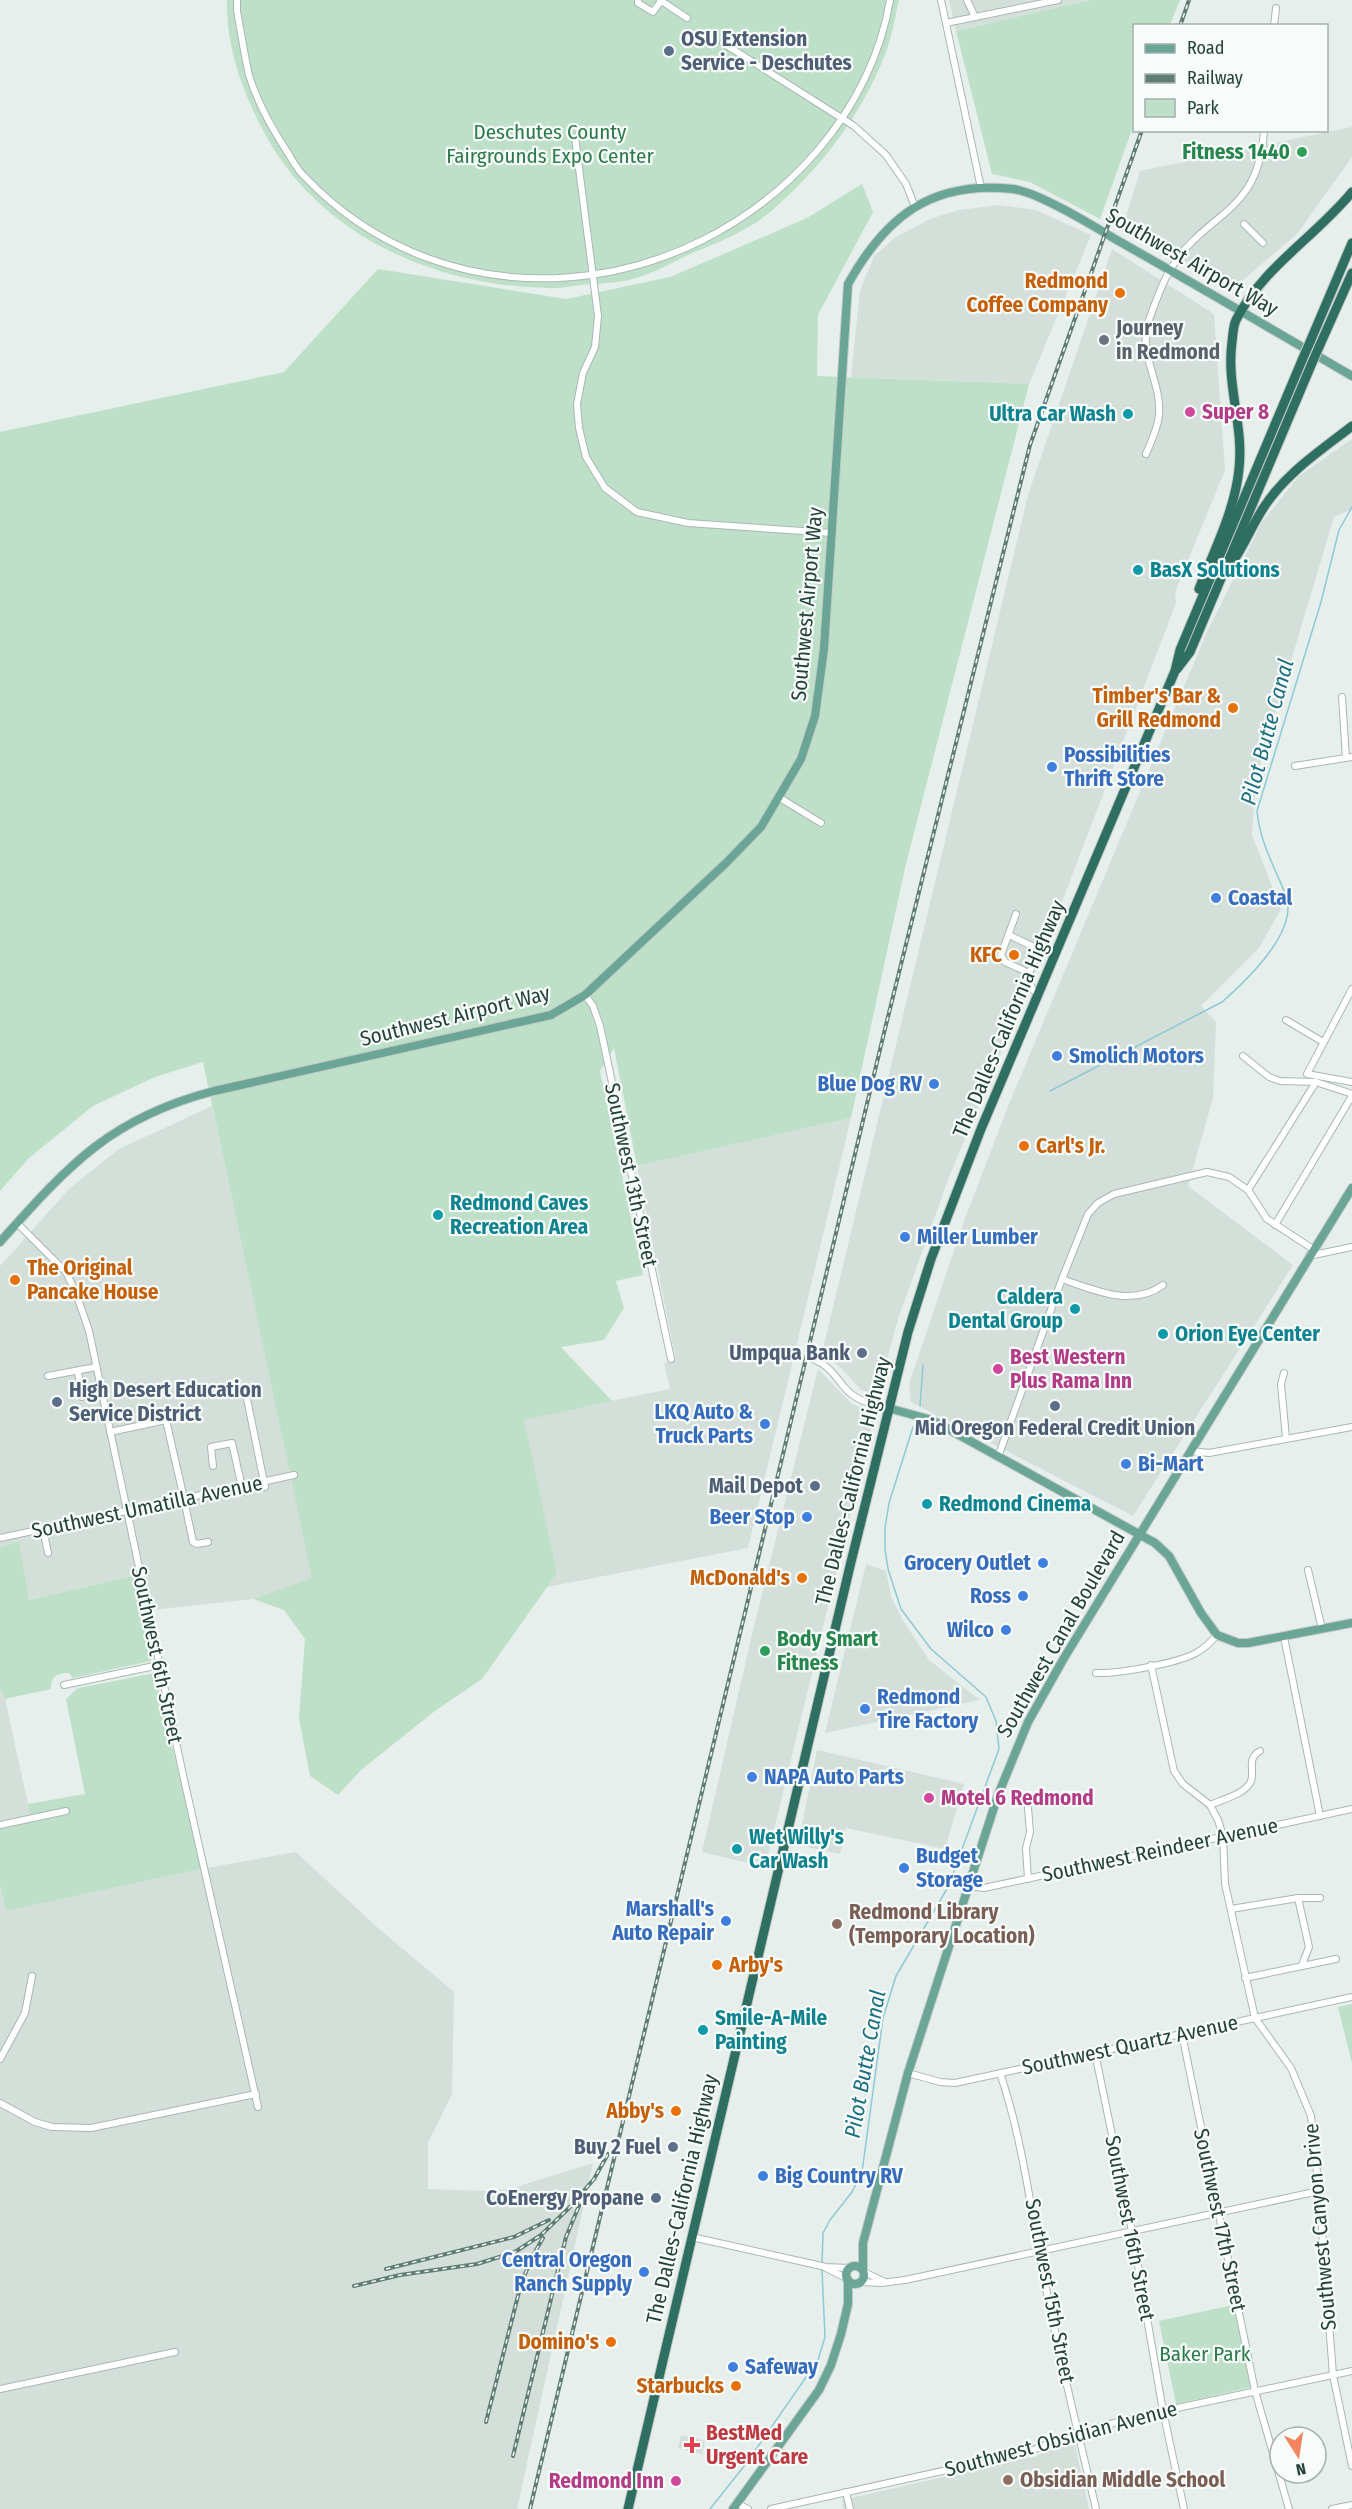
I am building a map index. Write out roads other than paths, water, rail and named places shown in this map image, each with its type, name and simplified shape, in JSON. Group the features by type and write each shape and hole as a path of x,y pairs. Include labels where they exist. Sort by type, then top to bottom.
{"highway":[{"path":"1190,627 1196,598 1226,519 1239,468 1240,446 1229,358 1234,322 1275,265 1338,209 1352,192"},
{"name":"The Dalles-California Highway","path":"1175,671 1190,652 1220,580 1315,344 1352,243"},
{"name":"The Dalles-California Highway","path":"1315,344 1352,273"},
{"name":"The Dalles-California Highway","path":"628,2509 888,1408 908,1332 932,1258 981,1129 1175,671 1180,650 1308,361"},
{"path":"1220,580 1265,506 1279,488 1297,469 1352,426"}],"main road":[{"name":"Southwest Airport Way","path":"0,1242 62,1174 87,1152 126,1125 161,1108 214,1091 551,1015 585,995 726,863 761,827 801,759 815,716 824,649 848,284 871,246 891,224 915,207 937,195 981,188 1016,189 1049,203 1170,270 1352,376"},
{"name":"Southwest Canal Boulevard","path":"851,2267 863,2243 908,2073 968,1886 998,1795 1028,1722 1139,1533 1352,1188"},
{"path":"888,1408 932,1420 1155,1543 1168,1556 1201,1613 1217,1635 1238,1643 1248,1643 1352,1623"},
{"name":"Southwest Canal Boulevard","path":"863,2243 863,2271"},
{"path":"736,2507 819,2390 836,2352 848,2304 847,2272 851,2267 858,2266 863,2271 860,2282 855,2287 848,2304"},
{"path":"848,2280 860,2282"}],"street":[{"path":"237,0 249,76 271,127 303,176 347,215 394,244 438,261 466,268 515,277 547,279 594,276 662,258 731,226 767,200 802,169 842,120 878,48 890,0"},
{"path":"638,0 638,3 653,12 660,1 687,18"},
{"path":"940,0 981,188"},
{"path":"967,0 975,17"},
{"path":"1016,0 1017,9"},
{"path":"946,23 1017,9 1031,3 1058,0"},
{"path":"1274,24 1276,8"},
{"path":"723,43 854,126 886,155 906,184 915,207"},
{"path":"1146,454 1159,414 1156,386 1146,355 1147,327 1170,270 1194,241 1242,198 1256,175 1263,151 1264,132"},
{"path":"575,137 598,316 595,348 583,373 577,404 579,428 586,457 605,488 637,512 688,523 832,533"},
{"path":"1244,224 1263,243"},
{"path":"1295,766 1349,758 1342,697"},
{"path":"780,798 821,822"},
{"path":"1016,914 1002,950 1002,958 1027,972 1033,990 1039,993"},
{"path":"1009,935 1038,949 1037,957 1027,972"},
{"path":"1352,989 1307,1074 1352,1082"},
{"name":"Southwest 13th Street","path":"585,995 593,1006 600,1026 671,1359"},
{"path":"1286,1020 1323,1042"},
{"path":"1243,1056 1269,1077 1280,1081 1316,1082 1352,1095 1275,1225"},
{"path":"1248,1191 1316,1082"},
{"path":"998,1457 1062,1279 1088,1214 1098,1203 1114,1194 1207,1172 1229,1177 1248,1191 1267,1220 1311,1253 1352,1247"},
{"name":"Southwest 6th Street","path":"17,1223 66,1272 89,1331 159,1665 258,2107"},
{"path":"1062,1279 1111,1295 1127,1296 1153,1292 1163,1285"},
{"path":"813,1359 830,1368 853,1395 867,1403 888,1408"},
{"path":"48,1377 96,1367"},
{"path":"78,1372 82,1397"},
{"path":"1284,1373 1281,1392 1286,1438"},
{"path":"246,1394 265,1487"},
{"path":"110,1432 166,1420 193,1542 197,1544 208,1542"},
{"path":"1191,1451 1209,1453 1352,1427"},
{"path":"213,1466 212,1447 232,1443 243,1492"},
{"name":"Southwest Umatilla Avenue","path":"0,1538 294,1475"},
{"path":"42,1529 48,1553"},
{"path":"1308,1570 1322,1629"},
{"path":"1096,1673 1184,1659 1209,1645 1217,1635"},
{"path":"1284,1637 1320,1816"},
{"path":"64,1685 159,1665"},
{"name":"Southwest Canyon Drive","path":"1151,1665 1174,1771 1183,1784 1210,1805 1223,1836 1226,1884 1255,2018 1291,2068 1306,2100 1314,2134 1333,2375 1352,2466"},
{"path":"1210,1805 1247,1787 1251,1781 1253,1756 1260,1751"},
{"path":"1028,1808 1030,1832 1026,1848 1028,1879"},
{"name":"Southwest Reindeer Avenue","path":"968,1886 984,1888 1352,1809"},
{"path":"0,1825 66,1811"},
{"path":"1298,1898 1309,1947 1302,1965"},
{"path":"1231,1909 1298,1898 1308,1900 1320,1898"},
{"path":"1245,1978 1336,1959"},
{"path":"0,2059 25,2013 32,1976"},
{"name":"Southwest Quartz Avenue","path":"908,2073 946,2083 1352,1997"},
{"name":"Southwest 17th Street","path":"1182,2034 1255,2391 1289,2509"},
{"name":"Southwest 16th Street","path":"1095,2053 1132,2230 1163,2411 1184,2509"},
{"name":"Southwest 15th Street","path":"1000,2073 1011,2103 1032,2198 1039,2251 1096,2509"},
{"path":"0,2103 35,2122 52,2127 81,2128 256,2094"},
{"path":"860,2282 904,2280 1319,2191"},
{"path":"693,2237 826,2267 851,2267"},
{"path":"826,2267 848,2280"},
{"path":"863,2271 885,2282"},
{"path":"0,2389 175,2352"},
{"name":"Southwest Obsidian Avenue","path":"771,2509 1028,2452 1078,2432 1163,2411 1352,2372"},
{"path":"846,2492 850,2509"},
{"path":"1332,2509 1352,2505"},
{"path":"736,2507 748,2509"}],"waterway":[{"name":"Pilot Butte Canal","path":"1050,1091 1222,1002 1245,981 1279,938 1288,907 1285,893 1264,843 1257,811 1321,602 1339,530 1352,507"},
{"name":"Pilot Butte Canal","path":"920,1406 923,1365"},
{"name":"Pilot Butte Canal","path":"822,2265 823,2233 852,2192 862,2172 883,2018 896,1976 948,1887 999,1749 996,1721 986,1697 931,1649 901,1609 888,1569 885,1528 889,1503 913,1427"},
{"name":"Pilot Butte Canal","path":"710,2509 745,2465 818,2360 825,2337 822,2270"}],"railway":[{"path":"1181,24 1189,0"},
{"path":"530,2509 884,1033 1030,445 1141,132"},
{"path":"354,2286 400,2275 477,2264 515,2252 541,2235 569,2208 594,2179 608,2154"},
{"path":"513,2456 566,2237 581,2201"},
{"path":"386,2269 514,2237 549,2220"},
{"path":"486,2422 521,2284 543,2238"}],"place":[{"name":"OSU Extension Service - Deschutes","path":"669,51"},
{"name":"Fitness 1440","path":"1302,152"},
{"name":"Redmond Coffee Company","path":"1120,293"},
{"name":"Journey in Redmond","path":"1104,340"},
{"name":"Super 8","path":"1190,412"},
{"name":"Ultra Car Wash","path":"1128,414"},
{"name":"BasX Solutions","path":"1138,570"},
{"name":"Timber's Bar & Grill Redmond","path":"1233,708"},
{"name":"Possibilities Thrift Store","path":"1052,767"},
{"name":"Coastal","path":"1216,898"},
{"name":"KFC","path":"1014,955"},
{"name":"Smolich Motors","path":"1057,1056"},
{"name":"Blue Dog RV","path":"934,1084"},
{"name":"Carl's Jr.","path":"1024,1146"},
{"name":"Redmond Caves Recreation Area","path":"438,1215"},
{"name":"Miller Lumber","path":"905,1237"},
{"name":"The Original Pancake House","path":"15,1280"},
{"name":"Caldera Dental Group","path":"1075,1309"},
{"name":"Orion Eye Center","path":"1163,1334"},
{"name":"Umpqua Bank","path":"862,1353"},
{"name":"Best Western Plus Rama Inn","path":"998,1369"},
{"name":"High Desert Education Service District","path":"57,1402"},
{"name":"Mid Oregon Federal Credit Union","path":"1055,1406"},
{"name":"LKQ Auto & Truck Parts","path":"765,1424"},
{"name":"Bi-Mart","path":"1126,1464"},
{"name":"Mail Depot","path":"815,1486"},
{"name":"Redmond Cinema","path":"927,1504"},
{"name":"Beer Stop","path":"807,1517"},
{"name":"Grocery Outlet","path":"1043,1563"},
{"name":"McDonald's","path":"802,1578"},
{"name":"Ross","path":"1023,1596"},
{"name":"Wilco","path":"1006,1630"},
{"name":"Body Smart Fitness","path":"765,1651"},
{"name":"Redmond Tire Factory","path":"865,1709"},
{"name":"NAPA Auto Parts","path":"752,1777"},
{"name":"Motel 6 Redmond","path":"929,1798"},
{"name":"Wet Willy's Car Wash","path":"737,1849"},
{"name":"Budget Storage","path":"904,1868"},
{"name":"Marshall's Auto Repair","path":"726,1921"},
{"name":"Redmond Library (Temporary Location)","path":"837,1924"},
{"name":"Arby's","path":"717,1965"},
{"name":"Smile-A-Mile Painting","path":"703,2030"},
{"name":"Abby's","path":"676,2111"},
{"name":"Buy 2 Fuel","path":"673,2147"},
{"name":"Big Country RV","path":"763,2176"},
{"name":"CoEnergy Propane","path":"656,2198"},
{"name":"Central Oregon Ranch Supply","path":"644,2272"},
{"name":"Domino's","path":"611,2342"},
{"name":"Safeway","path":"733,2367"},
{"name":"Starbucks","path":"736,2386"},
{"name":"BestMed Urgent Care","path":"692,2445"},
{"name":"Obsidian Middle School","path":"1008,2480"},
{"name":"Redmond Inn","path":"676,2481"}],"park label":[{"name":"Deschutes County Fairgrounds Expo Center","path":"550,144"},
{"name":"Baker Park","path":"1205,2354"}]}
